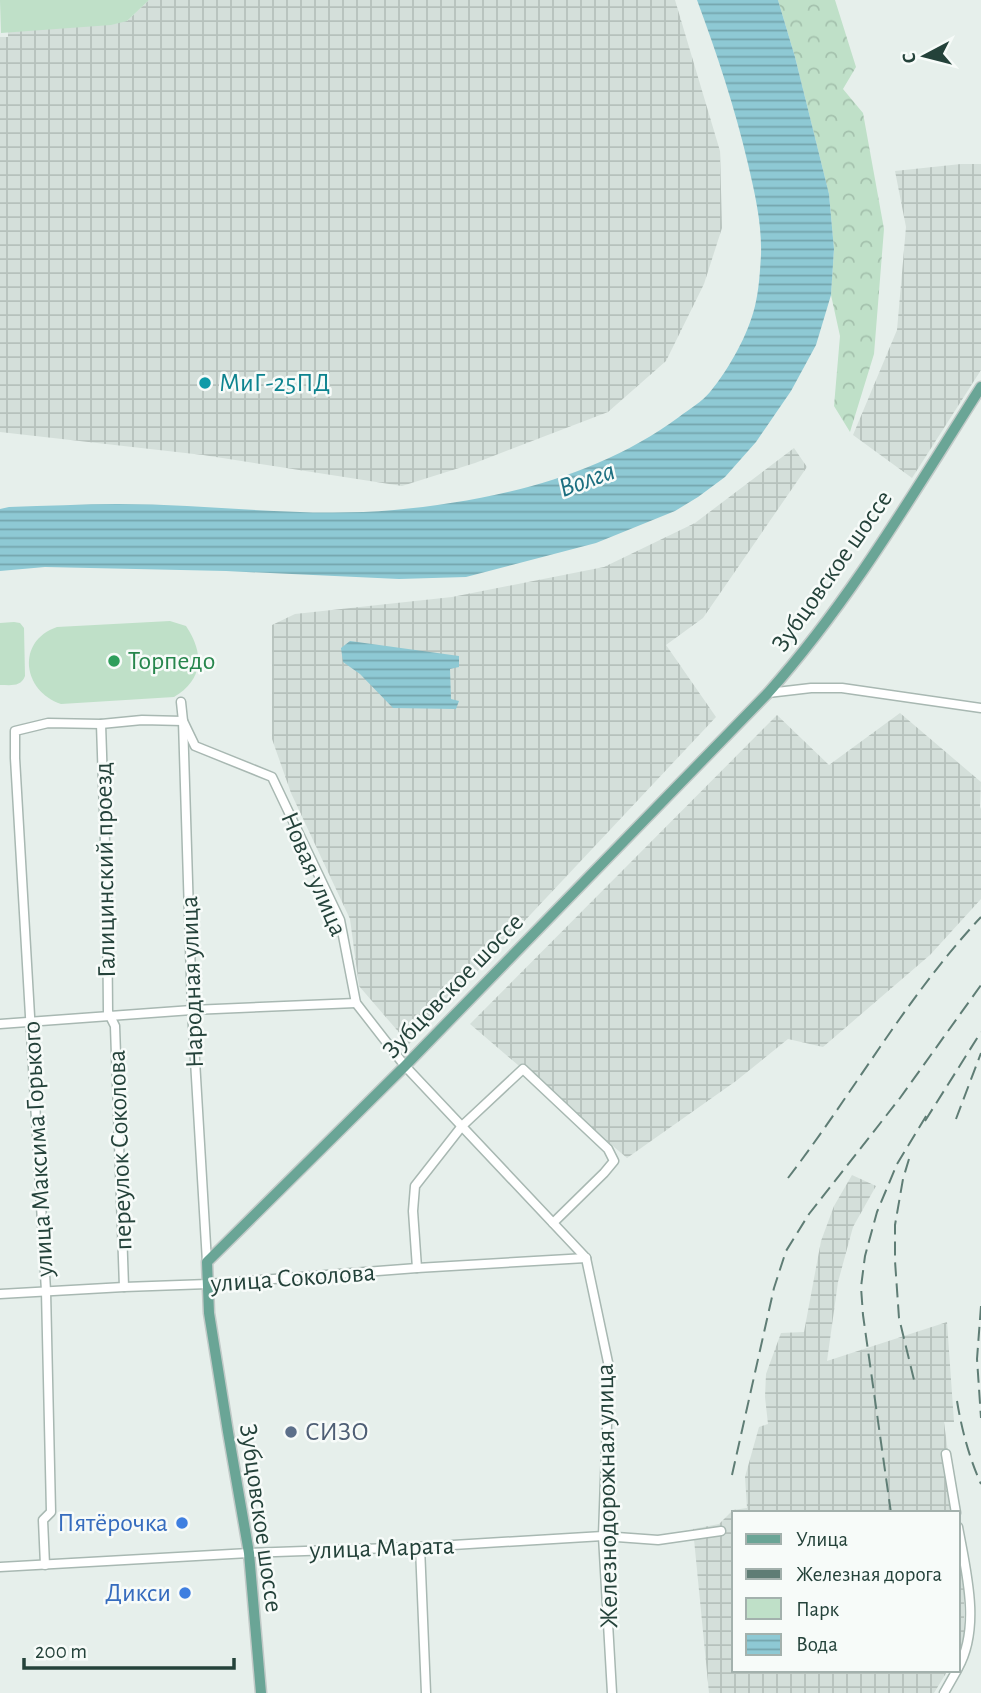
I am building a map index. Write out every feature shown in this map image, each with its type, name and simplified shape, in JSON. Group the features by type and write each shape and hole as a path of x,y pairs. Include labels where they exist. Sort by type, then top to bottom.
{"main road":[{"name":"Зубцовское шоссе","path":"261,1693 249,1553 209,1313 208,1262 405,1066 801,656 859,578 981,387"}],"street":[{"path":"768,693 837,688 981,708"},
{"name":"Народная улица","path":"181,702 192,1010 208,1262"},
{"path":"101,724 142,720 183,721"},
{"name":"Новая улица","path":"183,721 195,746 272,777 340,920 356,1003 405,1066 586,1258"},
{"name":"улица Максима Горького","path":"45,1565 43,1520 51,1512 46,1291 15,731 48,723 101,724"},
{"name":"Галицинский проезд","path":"101,724 109,1015"},
{"path":"0,1024 192,1010 356,1003"},
{"name":"переулок Соколова","path":"109,1015 115,1026 124,1287"},
{"path":"417,1268 413,1211 415,1186 462,1126 523,1069 608,1149 614,1161 553,1223"},
{"name":"улица Соколова","path":"0,1294 208,1284 586,1258"},
{"name":"Железнодорожная улица","path":"586,1258 609,1367 603,1536 612,1693"},
{"path":"946,1454 956,1511"},
{"name":"улица Марата","path":"0,1567 603,1536 658,1540 721,1531"},
{"path":"960,1538 969,1590 970,1614 970,1638 960,1665"},
{"path":"420,1547 426,1693"},
{"path":"944,1693 956,1672"}],"shaded area":[{"path":"149,0 675,0 720,151 722,228 704,284 666,361 608,412 475,463 402,486 203,455 0,432 0,37 8,37 8,32 127,21"},
{"path":"981,164 981,370 912,478 853,435 897,330 906,227 895,171"},
{"path":"794,448 807,467 703,618 666,645 716,717 409,1044 359,986 350,919 291,793 272,739 272,625 295,614 452,597 604,567 695,523"},
{"path":"900,713 981,782 981,899 930,955 823,1047 788,1039 736,1081 627,1158 470,1024 777,715 829,765"},
{"path":"852,1175 876,1186 853,1227 838,1282 827,1361 947,1322 954,1422 944,1422 956,1511 732,1511 747,1508 745,1477 759,1427 768,1424 766,1374 781,1333 804,1332 821,1241 834,1206"},
{"path":"732,1511 732,1672 947,1672 934,1693 709,1693 693,1529 719,1524"},
{"path":"960,1542 964,1570 964,1646 960,1652"}],"green space":[{"path":"0,0 149,0 127,21 111,25 1,33"},
{"path":"778,0 835,0 856,67 843,89 863,113 884,229 874,354 850,432 834,406 840,336 831,295 834,249 829,194"},
{"name":"Торпедо","path":"170,621 186,626 198,656 196,674 184,690 174,697 61,704 48,698 32,678 30,654 35,643 57,627"},
{"path":"0,623 20,623 24,628 25,676 18,684 0,685"}],"water":[{"name":"Волга","path":"697,0 778,0 829,194 834,249 831,295 816,345 791,391 756,442 725,477 675,511 596,543 466,577 399,579 226,571 45,567 0,571 0,509 118,504 290,512 360,512 431,506 543,483 579,470 648,438 699,402 724,373 748,328 757,294 761,243 758,209 743,143"},
{"path":"350,641 459,656 459,667 450,669 451,699 459,701 456,709 393,708 360,674 343,662 341,648"}],"railway":[{"path":"788,1178 929,979 981,917"},
{"path":"732,1475 774,1288 786,1251 809,1214 900,1098 981,985"},
{"path":"925,1121 981,1032"},
{"path":"956,1119 981,1053"},
{"path":"891,1511 861,1287 865,1256 877,1212 897,1164 928,1113"},
{"path":"909,1159 895,1225 895,1261 899,1318 915,1384"},
{"path":"981,1306 977,1359 981,1418"},
{"path":"957,1401 966,1444 981,1484"}],"place":[{"name":"МиГ-25ПД","path":"205,383"},
{"name":"Торпедо","path":"114,661"},
{"name":"СИЗО","path":"291,1432"},
{"name":"Пятёрочка","path":"182,1523"},
{"name":"Дикси","path":"185,1593"}]}
